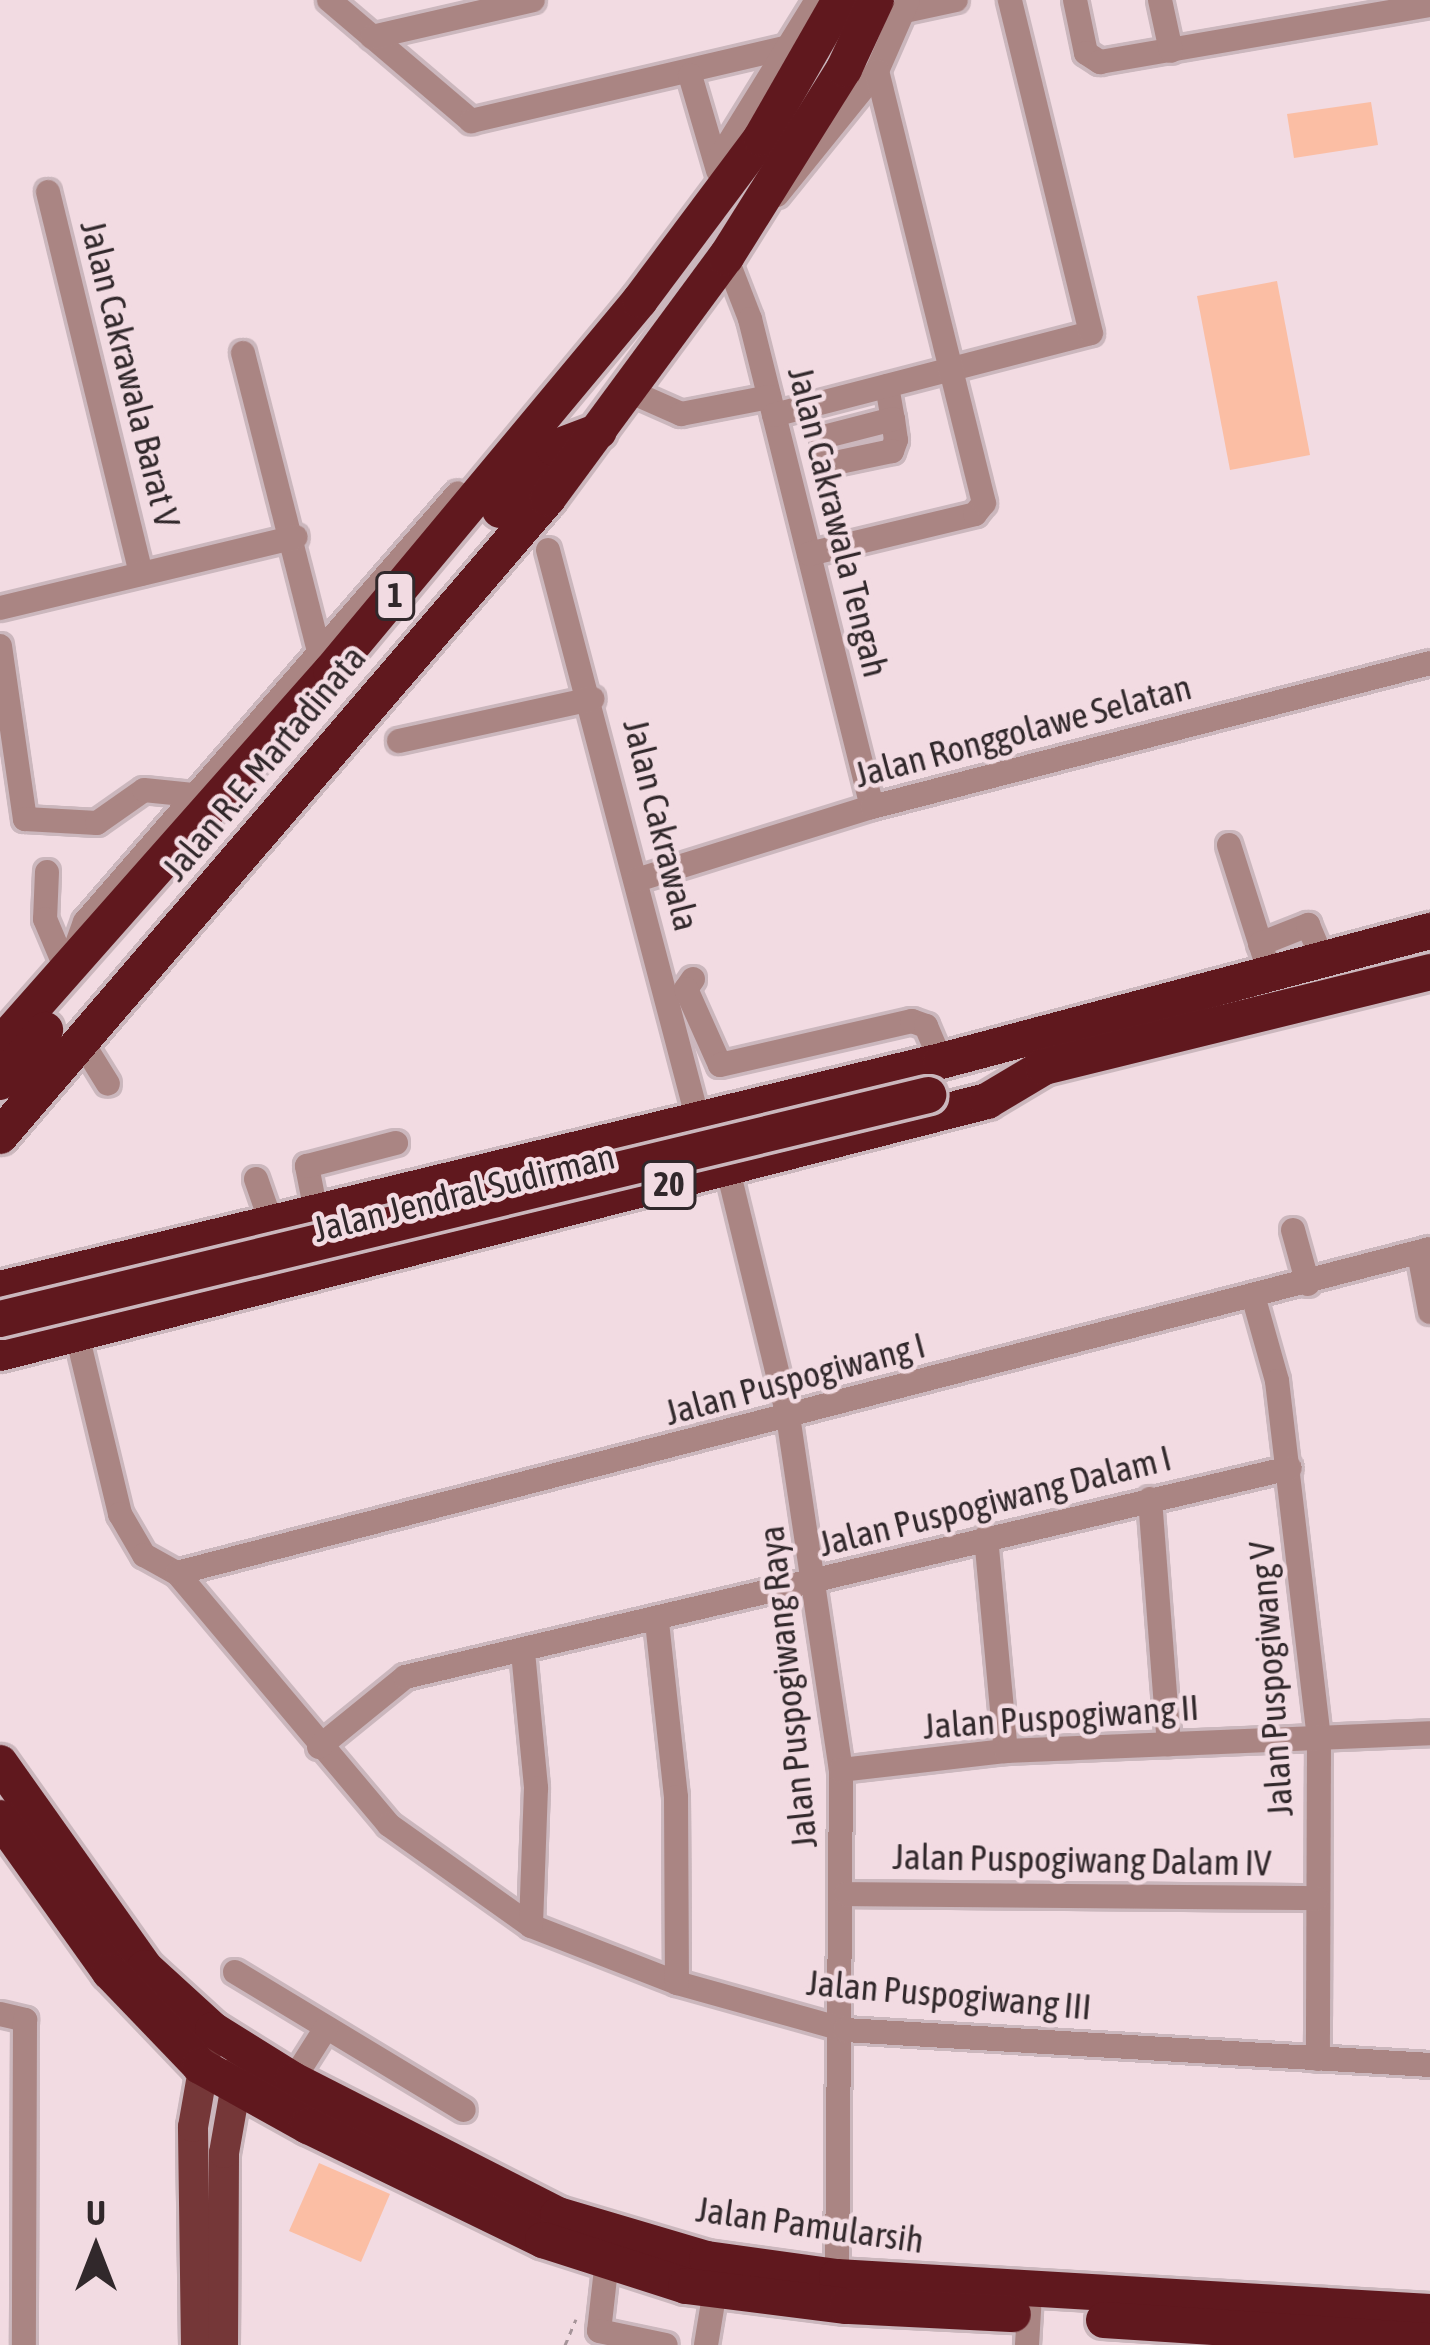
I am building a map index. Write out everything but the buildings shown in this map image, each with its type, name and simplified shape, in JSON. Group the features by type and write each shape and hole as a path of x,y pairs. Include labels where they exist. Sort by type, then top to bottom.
{"highway":[{"name":"1","path":"781,137 840,0"},
{"name":"1","path":"781,137 896,4"},
{"name":"Jalan R.E. Martadinata","path":"0,1045 597,352 720,177 781,137"},
{"name":"Jalan R.E. Martadinata","path":"2,1132 600,431 760,204 781,137"},
{"name":"1","path":"0,1082 524,483 569,437 600,431"},
{"name":"Jalan Jendral Sudirman","path":"0,1289 843,1084 934,1078 1265,959 1323,961 1430,931"},
{"name":"Jalan Jendral Sudirman","path":"0,1353 728,1170 987,1101 1045,1067 1430,973"},
{"name":"20","path":"0,1319 934,1078 1045,1067"},
{"name":"Jalan Pamularsih","path":"0,1763 145,1968 213,2030 293,2080 558,2215 706,2259 837,2277 1028,2317 1430,2312"},
{"name":"Jalan Pamularsih","path":"0,1818 110,1972 200,2066 231,2086 543,2240 715,2290 847,2306 1430,2341"}],"main road":[{"path":"196,2345 200,2066 213,2030"},
{"path":"223,2345 231,2086 246,2051"}],"street":[{"path":"329,0 457,116 478,122 690,75 794,46"},
{"path":"372,38 533,0"},
{"path":"720,177 817,0"},
{"path":"760,204 808,165 877,71 896,4 956,0"},
{"path":"629,391 681,414 771,406 887,386 1091,331 1010,0"},
{"path":"1075,0 1087,53 1100,62 1430,5"},
{"path":"1160,0 1171,51"},
{"path":"808,554 981,510 982,484 877,71"},
{"path":"690,75 720,177"},
{"name":"Jalan Cakrawala Barat V","path":"48,192 141,574"},
{"name":"Jalan Cakrawala Tengah","path":"726,257 771,406 872,806"},
{"path":"69,969 85,922 318,648 561,371 597,352"},
{"path":"243,353 296,537 318,648"},
{"path":"887,386 892,419"},
{"path":"0,608 296,537"},
{"name":"Jalan Cakrawala","path":"548,550 592,700 698,1120"},
{"path":"0,646 26,819 97,823 144,790 193,795"},
{"name":"Jalan Ronggolawe Selatan","path":"637,880 872,806 1430,663"},
{"path":"399,742 592,700"},
{"path":"1229,845 1265,959"},
{"path":"47,872 45,919 69,969"},
{"path":"693,979 686,989 720,1065 920,1022 934,1078"},
{"path":"828,1040 843,1084"},
{"path":"82,1042 108,1084"},
{"path":"316,1212 307,1166 396,1143"},
{"name":"Jalan Puspogiwang Raya","path":"728,1170 788,1416 818,1581 841,1770 846,1894 837,2277"},
{"path":"256,1179 272,1222"},
{"path":"1293,1230 1308,1284"},
{"path":"1425,1251 1430,1312"},
{"name":"Jalan Puspogiwang I","path":"177,1573 1254,1299 1425,1251"},
{"name":"Jalan Puspogiwang III","path":"62,1274 120,1514 144,1555 177,1573 389,1825 531,1927 676,1983 844,2030 1430,2065"},
{"name":"Jalan Puspogiwang V","path":"1254,1299 1290,1468 1319,1740 1318,2059"},
{"name":"Jalan Puspogiwang Dalam I","path":"320,1747 405,1677 657,1622 986,1537 1290,1468"},
{"path":"1150,1498 1169,1744"},
{"path":"986,1537 1006,1751"},
{"path":"657,1622 676,1797 676,1983"},
{"path":"523,1652 536,1788 531,1927"},
{"name":"Jalan Puspogiwang II","path":"841,1770 1006,1751 1430,1733"},
{"name":"Jalan Puspogiwang Dalam IV","path":"846,1894 1317,1898"},
{"path":"235,1972 464,2110"},
{"path":"0,2014 25,2020 12,2314 24,2345"},
{"path":"293,2080 326,2028"},
{"path":"607,2260 599,2331 666,2345"},
{"path":"706,2345 715,2290"}],"shaded area":[{"path":"1371,102 1378,145 1294,158 1287,114"},
{"path":"1277,281 1310,455 1230,470 1197,296"},
{"path":"319,2163 390,2194 361,2262 289,2231"}]}
